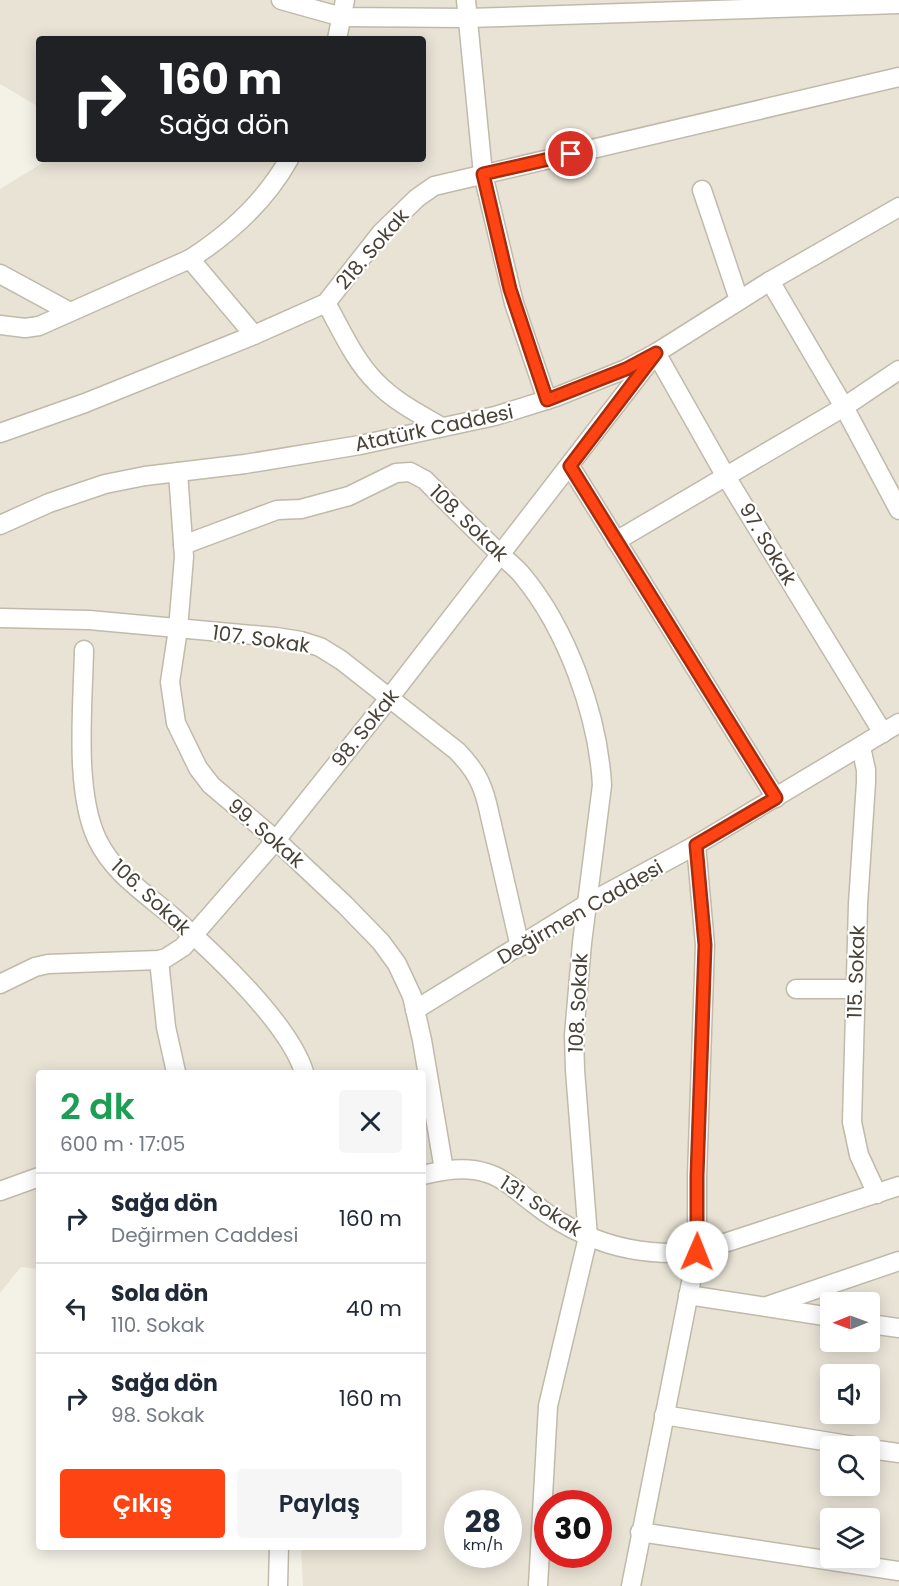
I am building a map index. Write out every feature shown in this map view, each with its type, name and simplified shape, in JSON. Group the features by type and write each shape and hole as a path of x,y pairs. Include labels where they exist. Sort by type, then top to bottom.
{"street":[{"path":"280,0 343,8 467,9 899,4"},
{"path":"338,36 343,8"},
{"path":"467,9 483,174 514,303 547,400"},
{"name":"218. Sokak","path":"0,433 85,403 255,335 326,303 381,233 417,198 434,186 899,77"},
{"path":"0,325 25,328 39,326 190,259 206,249 247,213 268,190 287,162"},
{"path":"702,190 739,300"},
{"name":"Atatürk Caddesi","path":"0,525 82,491 125,480 360,445 495,416 547,400 626,369 656,353 770,281 899,207"},
{"path":"190,259 255,335"},
{"path":"0,274 70,312"},
{"path":"770,281 844,406 899,510"},
{"path":"326,303 353,352 376,383 410,409 442,427"},
{"name":"98. Sokak","path":"0,984 35,967 48,964 159,960 175,952 194,936 276,840 390,697 656,353"},
{"name":"97. Sokak","path":"656,353 725,475 883,733"},
{"path":"616,541 844,406 899,370"},
{"path":"570,466 776,798"},
{"name":"99. Sokak","path":"178,472 183,545 182,592 170,682 176,723 198,768 212,784 276,840 381,942 405,979 415,1010 426,1070"},
{"name":"108. Sokak","path":"183,545 277,510 302,509 349,496 396,472 410,472 424,480 521,573 542,600 556,623 592,717 600,759 602,785 577,985 574,1035 588,1236 548,1406 538,1586"},
{"name":"107. Sokak","path":"1,618 90,620 276,637 320,647 341,660 457,751 474,768 487,803 520,947"},
{"name":"106. Sokak","path":"84,650 83,772 87,805 97,839 126,879 194,936 247,990 277,1024 303,1070"},
{"name":"Değirmen Caddesi","path":"415,1010 587,904 696,845 899,723"},
{"name":"115. Sokak","path":"861,747 866,782 855,989 852,1122 859,1155 877,1194"},
{"path":"631,1586 697,1252 697,1176 705,945 696,845"},
{"path":"159,960 166,1027 176,1070"},
{"path":"796,989 855,989"},
{"name":"99. Sokak","path":"426,1071 444,1170"},
{"name":"131. Sokak","path":"426,1174 444,1170 470,1170 493,1176 535,1205 588,1236 625,1248 654,1252 697,1252 899,1186"},
{"path":"0,1191 36,1178"},
{"path":"764,1307 899,1261"},
{"path":"688,1295 820,1315"},
{"path":"880,1325 899,1328"},
{"path":"664,1415 820,1440"},
{"path":"880,1450 899,1453"},
{"path":"640,1532 899,1571"},
{"path":"278,1586 279,1550"}],"shaded area":[{"path":"0,0 899,0 899,1586 303,1586 301,1550 426,1550 426,1070 36,1070 36,1269 21,1267 0,1293 0,189 44,162 426,162 426,36 36,36 36,105 0,84"}],"route":[{"path":"571,154 483,174 514,303 547,400 596,382 656,353 570,466 776,798 696,845 705,945 697,1176 697,1252"}]}
